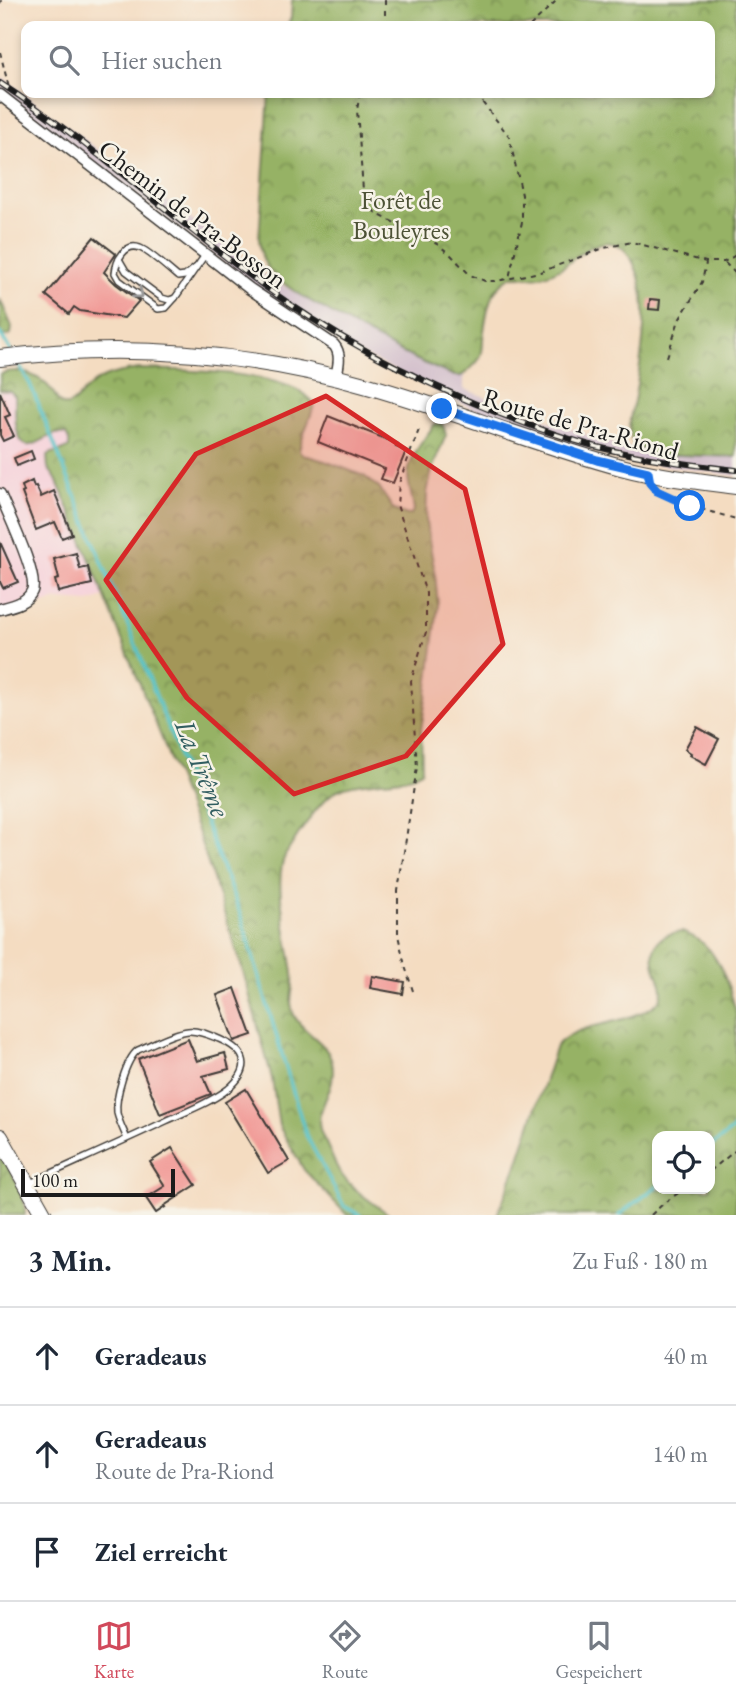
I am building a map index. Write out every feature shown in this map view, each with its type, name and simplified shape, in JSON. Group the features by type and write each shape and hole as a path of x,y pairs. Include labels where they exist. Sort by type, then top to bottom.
{"main road":[{"name":"Route de Pra-Riond","path":"0,358 117,351 194,354 267,363 336,377 398,395 597,460 648,472 736,486"},
{"path":"0,1137 44,1215"}],"street":[{"name":"Chemin de Pra-Bosson","path":"0,95 250,289 334,345 339,355 336,377"},
{"path":"0,494 31,569 34,584 33,590 21,603 0,609"}],"lane":[{"path":"195,268 185,276 178,276 140,247 123,253 116,263 114,273 119,280 158,309 166,308 205,255"},
{"path":"119,259 126,271 162,298 175,298"},
{"path":"27,1184 127,1139 209,1101 225,1091 242,1074 245,1066 241,1054 218,1038 189,1031 132,1054 127,1062 117,1102 118,1114 127,1139"}],"path":[{"path":"0,4 1,0"},
{"path":"385,0 385,21"},
{"path":"535,21 557,0"},
{"path":"0,52 14,104"},
{"path":"359,98 357,110 363,190 370,208 438,244 470,275 485,281 509,279 540,272 604,248 632,242 706,262 724,262 736,255"},
{"path":"481,98 509,136 522,195 522,222 509,279"},
{"path":"667,357 679,320 702,282 706,262"},
{"path":"724,262 736,274"},
{"path":"413,991 398,935 398,891 417,767 411,681 426,632 426,593 397,505 399,483 420,427"},
{"path":"648,472 650,483 657,491 690,506 736,519"},
{"path":"715,1167 736,1150"},
{"path":"651,1215 677,1194"}],"highlighted area":[{"path":"326,396 465,489 503,644 406,756 294,794 187,698 106,580 196,454"}],"shaded area":[{"path":"0,76 21,92 21,98 29,98 268,277 409,356 455,376 464,375 464,389 584,434 625,447 639,447 652,454 736,457 736,476 640,462 579,447 473,409 345,346 255,287 0,90"},
{"path":"0,390 10,391 15,396 16,407 33,446 57,433 66,434 69,447 50,453 46,462 75,523 104,597 89,602 59,600 0,614"}],"green space":[{"name":"Forêt de Bouleyres","path":"292,0 736,0 736,457 652,454 632,441 630,423 640,363 644,309 638,275 632,260 627,252 616,244 607,242 596,245 561,268 546,274 535,277 515,276 505,280 490,302 480,358 464,374 455,376 389,346 293,290 266,265 259,239 269,98 715,98 715,21 290,21"},
{"path":"0,299 12,327 11,334 7,336 0,335"},
{"path":"140,369 233,374 284,384 303,393 314,404 299,451 364,476 379,488 394,510 407,515 414,510 408,479 411,461 435,424 442,424 444,428 446,435 432,469 427,493 426,523 438,606 421,729 422,770 408,777 355,784 333,793 310,817 290,847 282,865 280,879 293,974 292,1010 302,1027 328,1052 333,1066 332,1081 320,1115 320,1131 346,1180 390,1215 347,1215 304,1170 279,1126 272,1079 243,971 199,836 75,523 56,479 48,468 47,456 67,449 69,440 66,434 58,434 33,445 24,444 16,426 15,396 10,391 0,390 0,374 22,372 43,381 59,403 67,405 100,379"},
{"path":"682,932 705,945 727,982 736,1012 736,1215 497,1215 516,1168 556,1046 574,1033 630,1017 656,1004 661,998 662,989 655,967 655,946 668,935"},
{"path":"0,1153 20,1191 25,1215 0,1215"}],"building":[{"path":"94,237 116,254 104,272 139,301 124,318 80,311 74,307 69,314 46,295"},
{"path":"650,299 660,300 659,310 649,309"},
{"path":"0,392 10,415 5,417 14,436 3,441 0,435"},
{"path":"328,416 398,444 396,447 406,451 393,483 381,479 385,469 318,442"},
{"path":"31,451 34,459 17,466 14,458"},
{"path":"32,481 41,497 54,491 72,534 62,538 55,522 36,530 22,493 22,486"},
{"path":"0,542 18,582 3,588 0,582"},
{"path":"76,553 80,569 88,567 92,584 58,592 55,580 59,579 54,559"},
{"path":"697,727 719,739 706,764 685,749"},
{"path":"372,976 405,982 403,994 370,988"},
{"path":"235,988 252,1035 234,1041 217,995"},
{"path":"188,1039 197,1061 225,1053 229,1069 203,1076 211,1094 160,1114 138,1059"},
{"path":"246,1089 289,1161 268,1173 225,1102"},
{"path":"172,1148 196,1185 156,1213 146,1198 165,1186 150,1162"}],"waterway":[{"name":"La Trême","path":"0,333 11,352"},
{"name":"La Trême","path":"17,362 30,384 146,670 240,913 306,1135 344,1206 360,1215"},
{"name":"La Trême","path":"715,1143 736,1127"},
{"name":"La Trême","path":"619,1215 652,1190"}],"railway":[{"path":"0,83 21,97"},
{"path":"22,98 67,130 260,283 315,321 373,355 464,399 564,437 638,456 736,470"}],"route":[{"path":"442,409 597,460 648,472 650,483 657,491 690,506"}]}
